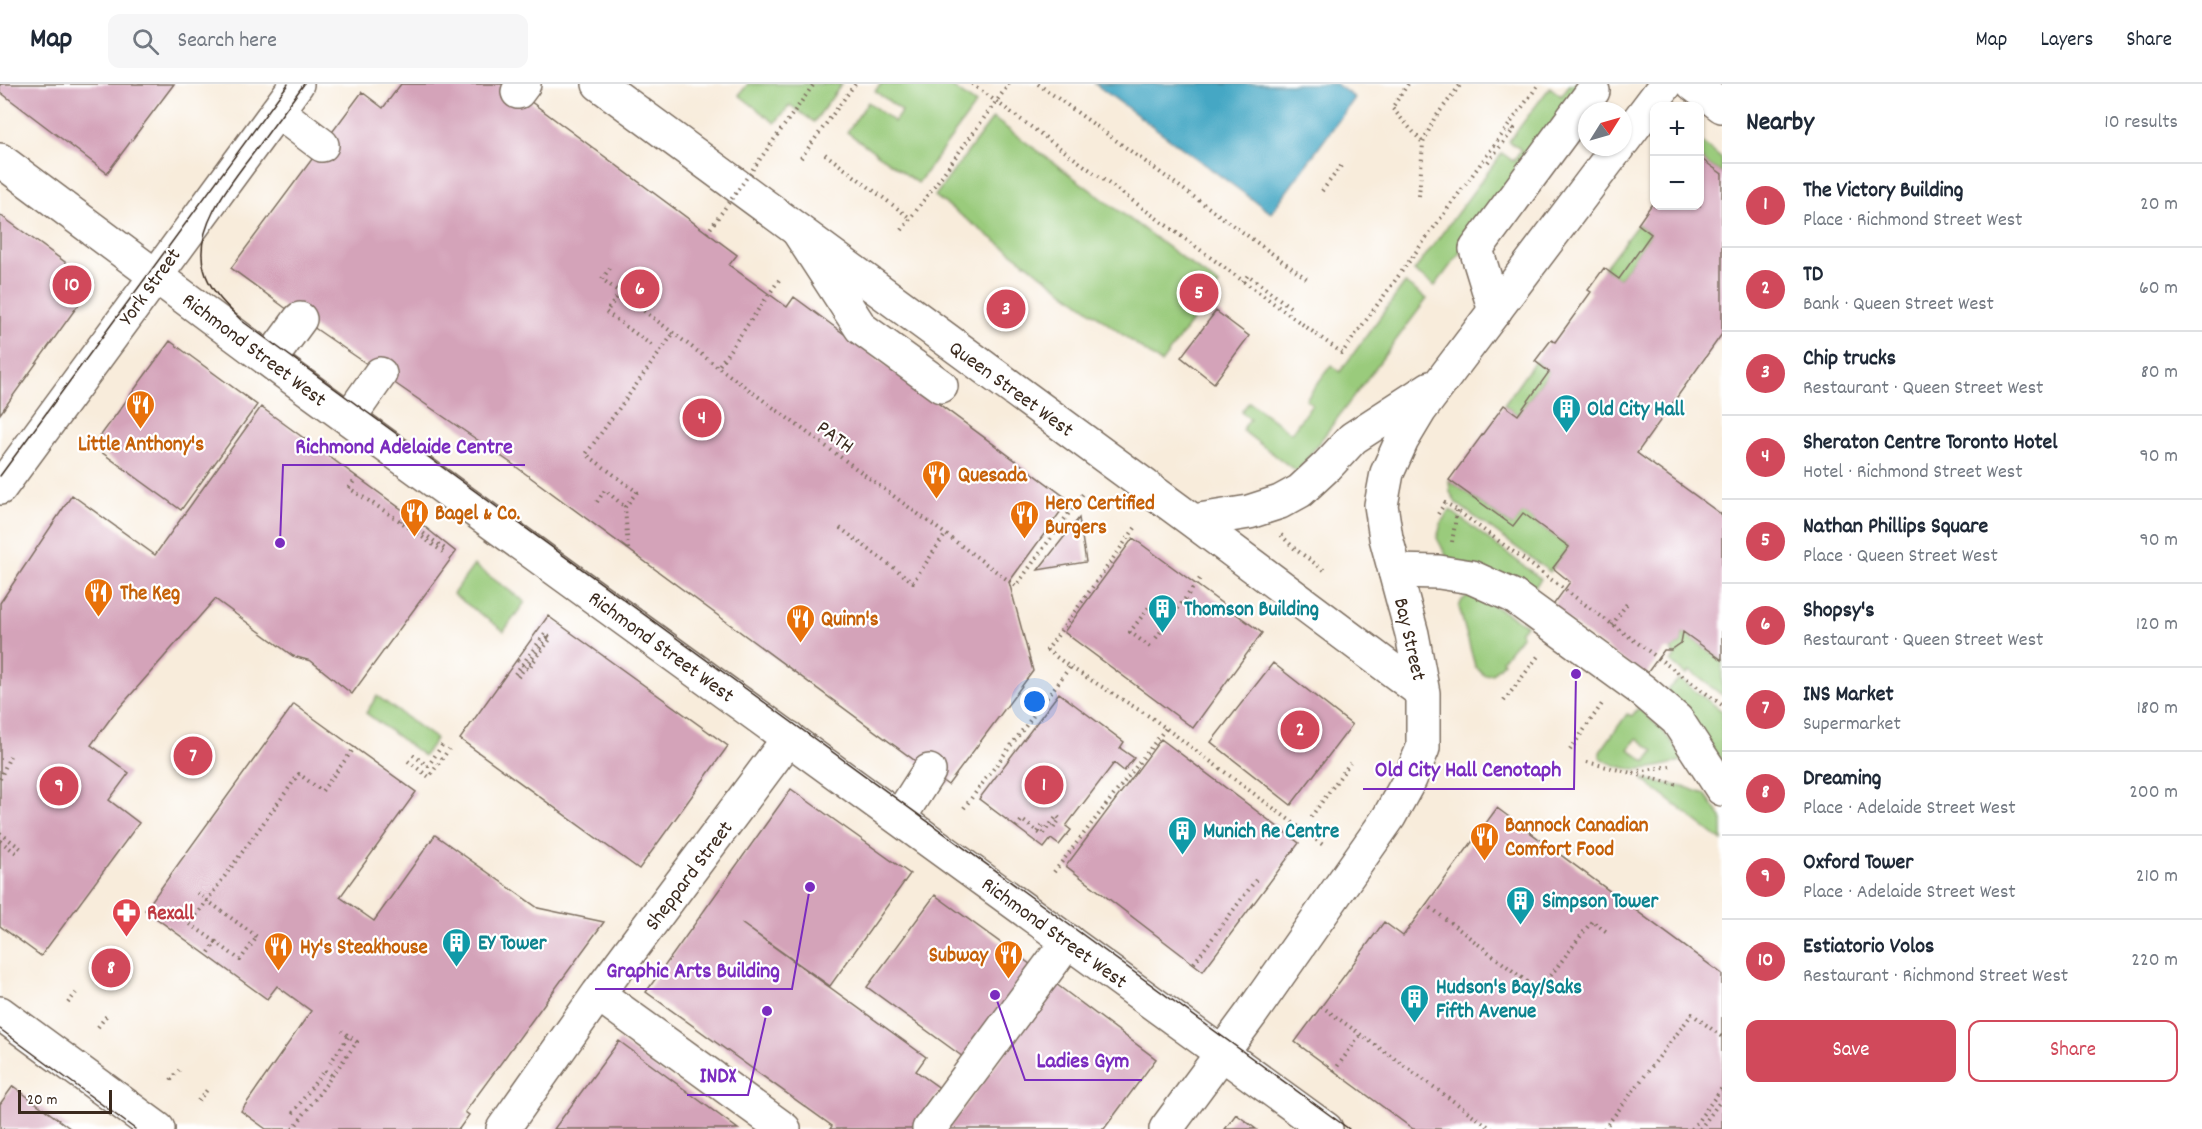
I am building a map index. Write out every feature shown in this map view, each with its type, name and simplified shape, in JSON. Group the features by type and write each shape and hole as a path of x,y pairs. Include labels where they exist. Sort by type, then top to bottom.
{"main road":[{"name":"York Street","path":"0,488 297,84"},
{"name":"Queen Street West","path":"599,84 1423,693"},
{"path":"1632,129 1666,84"},
{"path":"1693,84 1722,106"},
{"path":"1495,311 1476,249 1593,91"},
{"path":"277,111 322,145"},
{"name":"Bay Street","path":"1166,1129 1389,818 1410,779 1423,748 1423,693 1413,634 1386,538 1381,506 1387,473 1414,420 1611,156"},
{"name":"Richmond Street West","path":"0,160 349,418 1326,1129"},
{"path":"797,229 861,328 941,386"},
{"path":"270,360 300,319"},
{"path":"349,418 380,374"},
{"path":"1193,521 1249,512 1280,502 1300,491 1353,438 1444,379"},
{"path":"1395,571 1439,572 1471,577 1513,596 1642,690 1677,720 1722,789"},
{"name":"Sheppard Street","path":"503,1129 598,994 789,738"},
{"path":"899,818 929,771"},
{"path":"929,1129 1068,941"},
{"path":"598,994 784,1129"},
{"path":"0,1013 158,1129"}],"path":[{"path":"707,233 814,84"},
{"path":"801,158 855,84"},
{"path":"972,84 1342,353 1539,84"},
{"path":"902,230 1009,84"},
{"path":"1038,84 1310,281"},
{"path":"1408,84 1392,108 1423,143"},
{"path":"1419,196 1423,143 1434,119 1461,84"},
{"path":"1488,162 1514,129 1509,126"},
{"path":"825,154 910,218"},
{"path":"1322,191 1341,166"},
{"name":"PATH","path":"610,268 602,279 673,334 1016,586 1085,491"},
{"path":"1243,282 1248,275 1290,307"},
{"path":"718,367 779,280"},
{"path":"620,293 606,312 654,347"},
{"path":"628,549 625,507 637,492 586,454 673,334"},
{"path":"357,477 349,489 444,551"},
{"path":"597,502 605,490 625,507"},
{"path":"1438,514 1445,503 1451,506 1722,705"},
{"path":"840,528 913,582 945,535"},
{"path":"1135,528 1047,650 1166,728 1323,845"},
{"path":"1280,533 1295,549 1324,570"},
{"path":"1156,638 1201,577"},
{"path":"1611,625 1628,602"},
{"path":"1150,647 1130,632 1152,603 1172,617"},
{"path":"516,660 528,669 551,638 549,637 516,676"},
{"path":"1504,701 1543,650"},
{"path":"964,808 1070,667"},
{"path":"1570,750 1606,697"},
{"path":"1054,872 1166,728"},
{"path":"412,755 428,766 443,744"},
{"path":"197,893 257,937 240,960 190,924 284,799 299,774 322,791 355,747"},
{"path":"408,761 429,777 449,749"},
{"path":"0,779 10,756"},
{"path":"1587,762 1690,786"},
{"path":"1311,817 1350,763"},
{"path":"1016,827 1022,820 1042,835 1057,816 1060,819 1053,829"},
{"path":"1038,832 1043,825"},
{"path":"0,833 22,850"},
{"path":"0,841 19,855"},
{"path":"1194,963 1258,877"},
{"path":"1426,904 1539,991 1592,921 1607,932"},
{"path":"207,955 216,942"},
{"path":"68,1003 76,993"},
{"path":"1321,1006 1492,1129"},
{"path":"1604,1129 1692,1014 1722,1037"},
{"path":"98,1027 106,1015"},
{"path":"293,1129 357,1041 342,1031"},
{"path":"1334,1071 1361,1034"},
{"path":"330,1063 349,1036"},
{"path":"171,1080 179,1070"},
{"path":"293,1113 324,1070 332,1076"},
{"path":"1692,1129 1722,1088"},
{"path":"198,1101 207,1090"},
{"path":"1700,1129 1722,1099"}],"green space":[{"path":"748,84 842,84 814,122 790,105 775,123 739,95"},
{"path":"881,84 948,84 976,104 918,183 847,132 868,102 894,122 902,111 875,91"},
{"path":"1570,84 1586,84 1435,286 1414,271 1502,153 1513,161 1521,150 1509,141 1550,87 1561,96"},
{"path":"993,118 1219,285 1161,363 935,196"},
{"path":"1704,144 1722,159 1722,174 1704,161"},
{"path":"1638,224 1651,234 1619,279 1604,268"},
{"path":"1405,283 1427,299 1297,472 1242,430 1250,419 1241,412 1249,402 1291,433 1312,404 1306,399 1331,365 1340,372"},
{"path":"1535,361 1549,372 1518,415 1504,405"},
{"path":"1449,480 1512,526 1523,513 1569,547 1550,572 1456,503 1450,492"},
{"path":"1450,510 1541,579 1530,593 1450,563 1437,538 1442,521"},
{"path":"474,565 525,602 504,631 453,594"},
{"path":"1469,596 1491,604 1526,625 1520,632 1522,635 1502,660 1504,662 1492,674 1484,675 1475,666 1459,607 1462,600"},
{"path":"1683,632 1722,660 1722,695 1690,671 1686,675 1671,662 1675,656 1671,650 1681,643"},
{"path":"1679,679 1722,711 1722,763 1667,691"},
{"path":"377,696 436,739 424,756 366,713"},
{"path":"1638,708 1663,732 1684,760 1652,768 1630,769 1610,763 1600,757 1600,752 1627,714 1632,716","holes":["1637,738 1654,751 1646,762 1629,749"]},
{"path":"1643,780 1705,794 1722,818 1722,841"}],"water":[{"path":"1095,84 1336,84 1355,98 1271,213"}],"building":[{"path":"0,84 174,84 107,173 0,92"},
{"path":"401,84 507,84 737,255 729,265 787,307 794,297 1069,500 1009,582 1033,671 948,785 511,463 231,268 362,92 383,108"},
{"name":"Old City Hall","path":"1704,161 1722,174 1722,334 1637,453 1722,515 1722,660 1683,632 1681,643 1671,650 1664,650 1645,676 1551,608 1570,582 1553,568 1569,547 1523,513 1513,526 1449,480 1504,405 1518,415 1549,372 1535,361 1551,340 1555,342 1591,292 1588,290 1604,268 1619,279 1651,234 1638,224 1650,207 1650,210 1704,210"},
{"path":"0,215 94,283 0,414"},
{"path":"1216,311 1249,336 1214,383 1181,357"},
{"path":"170,341 257,405 181,510 93,446"},
{"path":"261,407 415,519 456,552 352,694 311,661 293,656 215,599 113,715 91,745 129,773 109,800 139,823 41,956 0,926 0,603 72,495 155,555"},
{"path":"1079,518 1086,562 1038,570"},
{"name":"Thomson Building","path":"1133,538 1262,633 1193,728 1064,632"},
{"path":"548,616 728,746 639,869 460,739"},
{"path":"1273,663 1352,725 1291,805 1211,742"},
{"path":"1059,693 1124,742 1120,748 1134,758 1124,771 1114,763 1066,826 1071,830 1059,845 1051,839 1044,848 979,799"},
{"path":"294,704 416,792 340,897 374,921 435,835 538,908 604,922 465,1112 469,1115 459,1129 266,1129 241,1111 311,1011 277,986 267,999 145,910"},
{"name":"Munich Re Centre","path":"1161,739 1299,843 1203,971 1066,866"},
{"path":"791,789 910,874 830,986 741,923 926,1057 916,1071 941,1089 912,1129 830,1129 832,1126 646,992"},
{"name":"Hudson's Bay/Saks Fifth Avenue","path":"1497,808 1722,974 1722,1129 1413,1129 1295,1042 1384,922 1403,936"},
{"path":"935,895 1038,970 970,1062 867,987"},
{"path":"1056,984 1156,1059 1104,1129 948,1129"},
{"path":"619,1041 738,1129 554,1129"},
{"path":"13,1086 71,1129 0,1129 0,1104"},
{"path":"1236,1114 1256,1129 1225,1129"}],"tram line":[{"path":"0,476 288,84"},
{"path":"304,84 227,188 209,220 202,253 204,269 214,291 230,309 242,321 1349,1129"},
{"path":"0,1029 135,1129"}],"place":[{"name":"Estiatorio Volos","path":"72,285"},
{"name":"Shopsy's","path":"640,289"},
{"name":"Nathan Phillips Square","path":"1199,293"},
{"name":"Chip trucks","path":"1006,309"},
{"name":"Sheraton Centre Toronto Hotel","path":"702,418"},
{"name":"Little Anthony's","path":"141,430"},
{"name":"Old City Hall","path":"1566,434"},
{"name":"Quesada","path":"937,500"},
{"name":"Bagel & Co.","path":"414,538"},
{"name":"Hero Certified Burgers","path":"1024,540"},
{"name":"Richmond Adelaide Centre","path":"280,543"},
{"name":"The Keg","path":"99,618"},
{"name":"Thomson Building","path":"1163,634"},
{"name":"Quinn's","path":"800,644"},
{"name":"Old City Hall Cenotaph","path":"1576,674"},
{"name":"TD","path":"1300,730"},
{"name":"INS Market","path":"193,756"},
{"name":"The Victory Building","path":"1044,785"},
{"name":"Oxford Tower","path":"59,786"},
{"name":"Munich Re Centre","path":"1182,856"},
{"name":"Bannock Canadian Comfort Food","path":"1484,862"},
{"name":"Graphic Arts Building","path":"810,887"},
{"name":"Simpson Tower","path":"1521,926"},
{"name":"Rexall","path":"126,938"},
{"name":"Dreaming","path":"111,968"},
{"name":"EY Tower","path":"457,968"},
{"name":"Hy's Steakhouse","path":"279,972"},
{"name":"Subway","path":"1009,980"},
{"name":"Ladies Gym","path":"995,995"},
{"name":"INDX","path":"767,1011"},
{"name":"Hudson's Bay/Saks Fifth Avenue","path":"1415,1024"}]}
